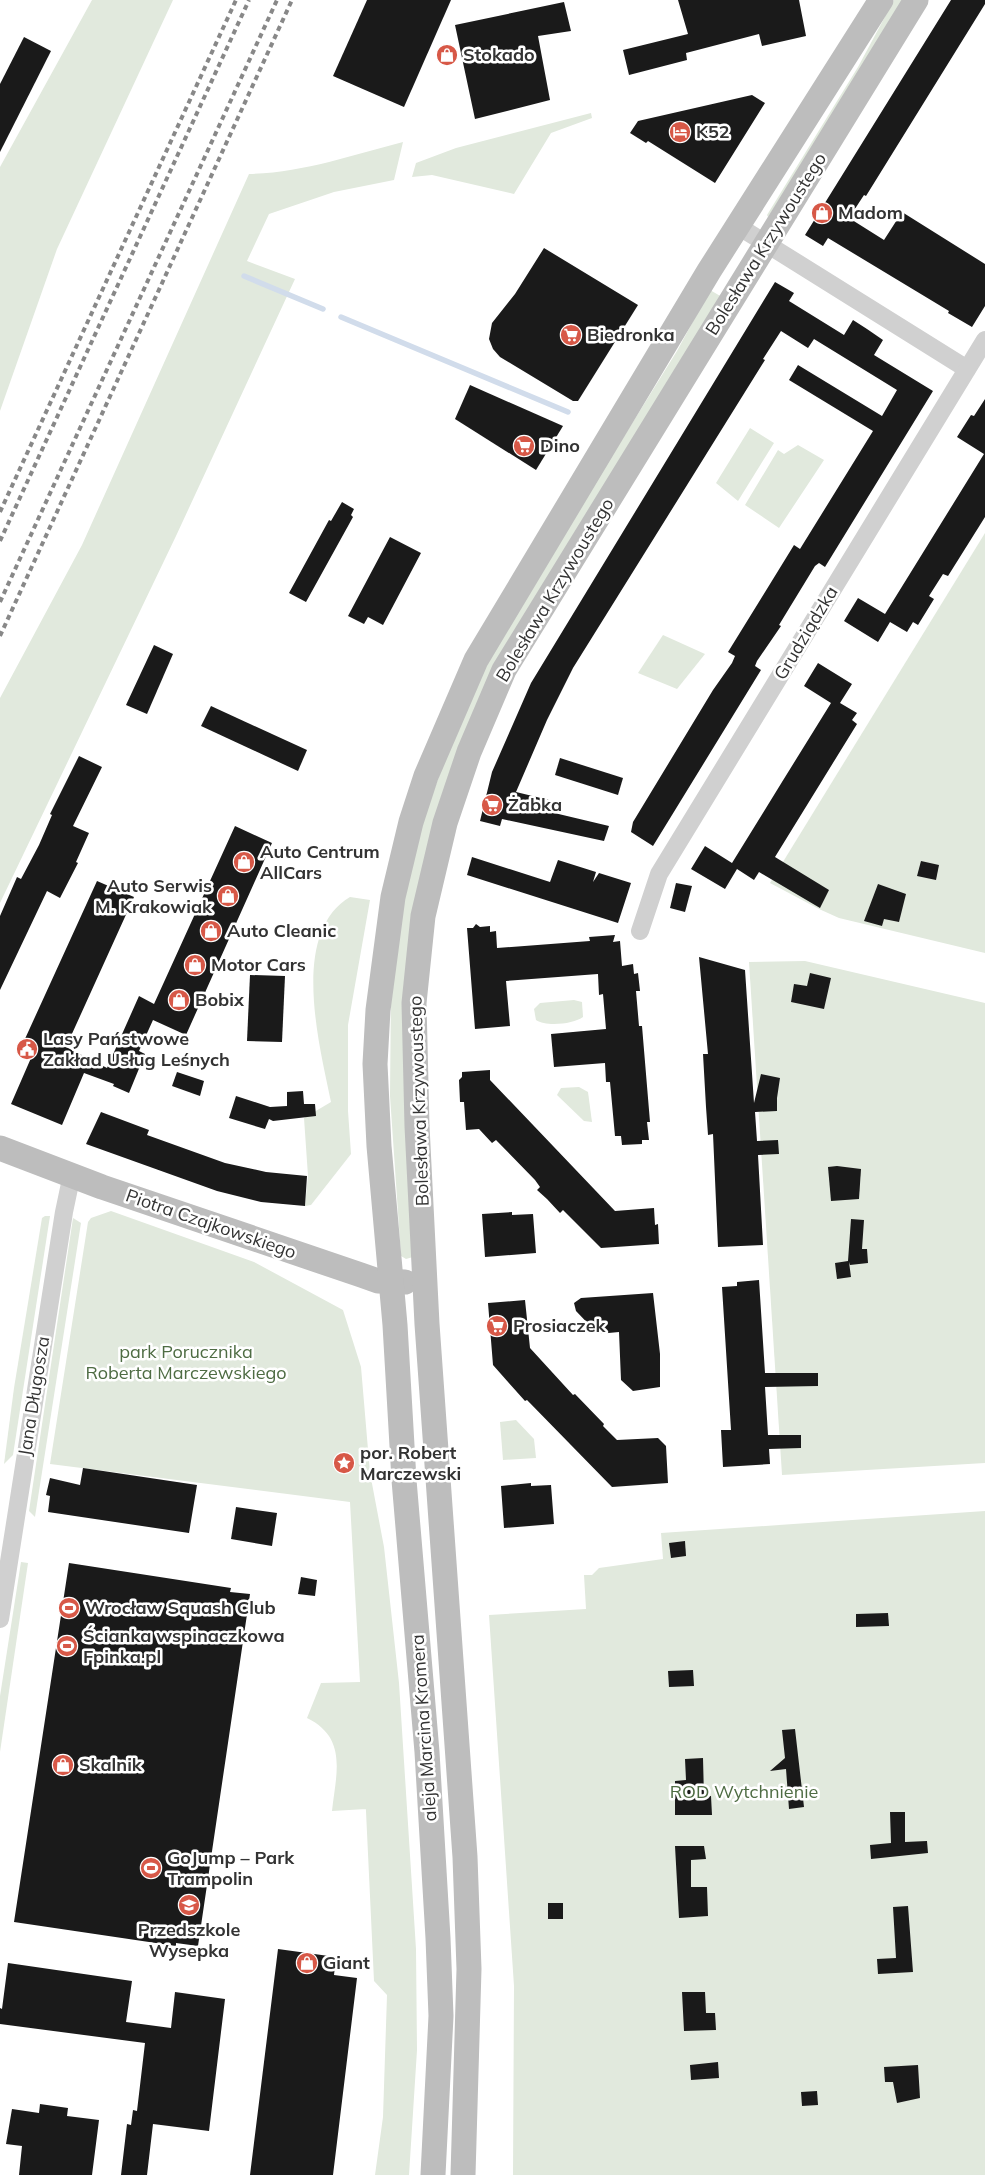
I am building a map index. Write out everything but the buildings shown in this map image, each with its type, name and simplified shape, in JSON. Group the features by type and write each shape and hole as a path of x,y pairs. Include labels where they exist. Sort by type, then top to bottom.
{"main road":[{"name":"Bolesława Krzywoustego","path":"390,1282 379,1146 375,1064 378,1010 393,896 411,822 426,776 476,660 738,226 881,0"},
{"name":"Bolesława Krzywoustego","path":"425,1282 414,1003 424,916 445,823 469,752 504,670 916,0"},
{"name":"Piotra Czajkowskiego","path":"0,1148 358,1274 390,1282 425,1282"},
{"name":"aleja Marcina Kromera","path":"390,1282 427,1752 438,1938 441,2016 433,2175"},
{"name":"aleja Marcina Kromera","path":"425,1282 443,1571 465,1857 469,1968 463,2175"}],"street":[{"path":"738,226 967,369"},
{"name":"Grudziądzka","path":"640,931 659,874 985,340"},
{"name":"Jana Długosza","path":"0,1619 63,1219 72,1174"}],"green space":[{"path":"92,0 173,0 57,249 0,411 0,167"},
{"path":"894,0 906,0 768,217 767,215 858,67"},
{"path":"591,113 592,118 551,133 514,194 432,175 412,177 416,163 456,148"},
{"path":"403,142 394,180 334,192 269,214 247,261 295,279 176,536 0,903 0,698 82,545 249,174 308,167"},
{"path":"710,290 722,297 549,577 426,856 413,1257 406,1259 401,1256 390,1096 391,989 401,912 423,819 467,702 517,609 677,351"},
{"path":"750,428 774,443 738,501 716,483"},
{"path":"798,445 824,460 779,528 745,505 778,450 784,454"},
{"path":"985,533 985,953 839,918 770,883"},
{"path":"663,635 705,654 677,689 638,673"},
{"path":"350,897 370,900 348,1025 348,1111 351,1154 311,1205 305,1206 308,1176 304,1118 331,1102 316,1022 314,963 320,936 331,914"},
{"path":"805,961 985,1003 985,1463 782,1475 749,962"},
{"path":"574,1000 582,1002 583,1017 567,1023 553,1024 536,1020 534,1009 540,1003"},
{"path":"579,1087 588,1092 592,1122 584,1121 557,1095 561,1088"},
{"name":"park Porucznika Roberta Marczewskiego","path":"111,1211 254,1262 343,1310 361,1367 370,1473 384,1547 399,1683 416,1949 417,2050 409,2175 375,2175 383,2117 387,1995 374,1981 366,1809 332,1811 337,1771 334,1746 329,1736 320,1726 307,1718 321,1683 360,1682 350,1502 50,1464 88,1222 91,1218"},
{"path":"50,1216 13,1455 4,1464 14,1388 42,1218"},
{"path":"73,1218 81,1223 35,1517 29,1511"},
{"path":"516,1420 534,1439 536,1458 503,1460 500,1422"},
{"name":"ROD Wytchnienie","path":"985,1511 985,2175 513,2175 514,1986 489,1615 586,1609 584,1575 592,1575 599,1568 663,1559 661,1533"},
{"path":"21,1562 28,1563 0,1752 0,1696"}],"waterway":[{"path":"244,276 323,309"},
{"path":"341,317 568,412"}],"railway":[{"path":"0,512 236,0"},
{"path":"0,541 249,0"},
{"path":"0,602 277,0"},
{"path":"0,636 292,0"}],"place":[{"name":"Stokado","path":"447,55"},
{"name":"K52","path":"680,132"},
{"name":"Madom","path":"822,213"},
{"name":"Biedronka","path":"571,335"},
{"name":"Dino","path":"524,446"},
{"name":"Żabka","path":"492,805"},
{"name":"Auto Centrum AllCars","path":"244,862"},
{"name":"Auto Serwis M. Krakowiak","path":"228,896"},
{"name":"Auto Cleanic","path":"211,931"},
{"name":"Motor Cars","path":"195,965"},
{"name":"Bobix","path":"179,1000"},
{"name":"Lasy Państwowe Zakład Usług Leśnych","path":"27,1049"},
{"name":"Prosiaczek","path":"497,1326"},
{"name":"por. Robert Marczewski","path":"344,1463"},
{"name":"Wrocław Squash Club","path":"69,1608"},
{"name":"Ścianka wspinaczkowa Fpinka.pl","path":"67,1646"},
{"name":"Skalnik","path":"63,1765"},
{"name":"GoJump – Park Trampolin","path":"151,1868"},
{"name":"Przedszkole Wysepka","path":"189,1905"},
{"name":"Giant","path":"307,1963"}]}
